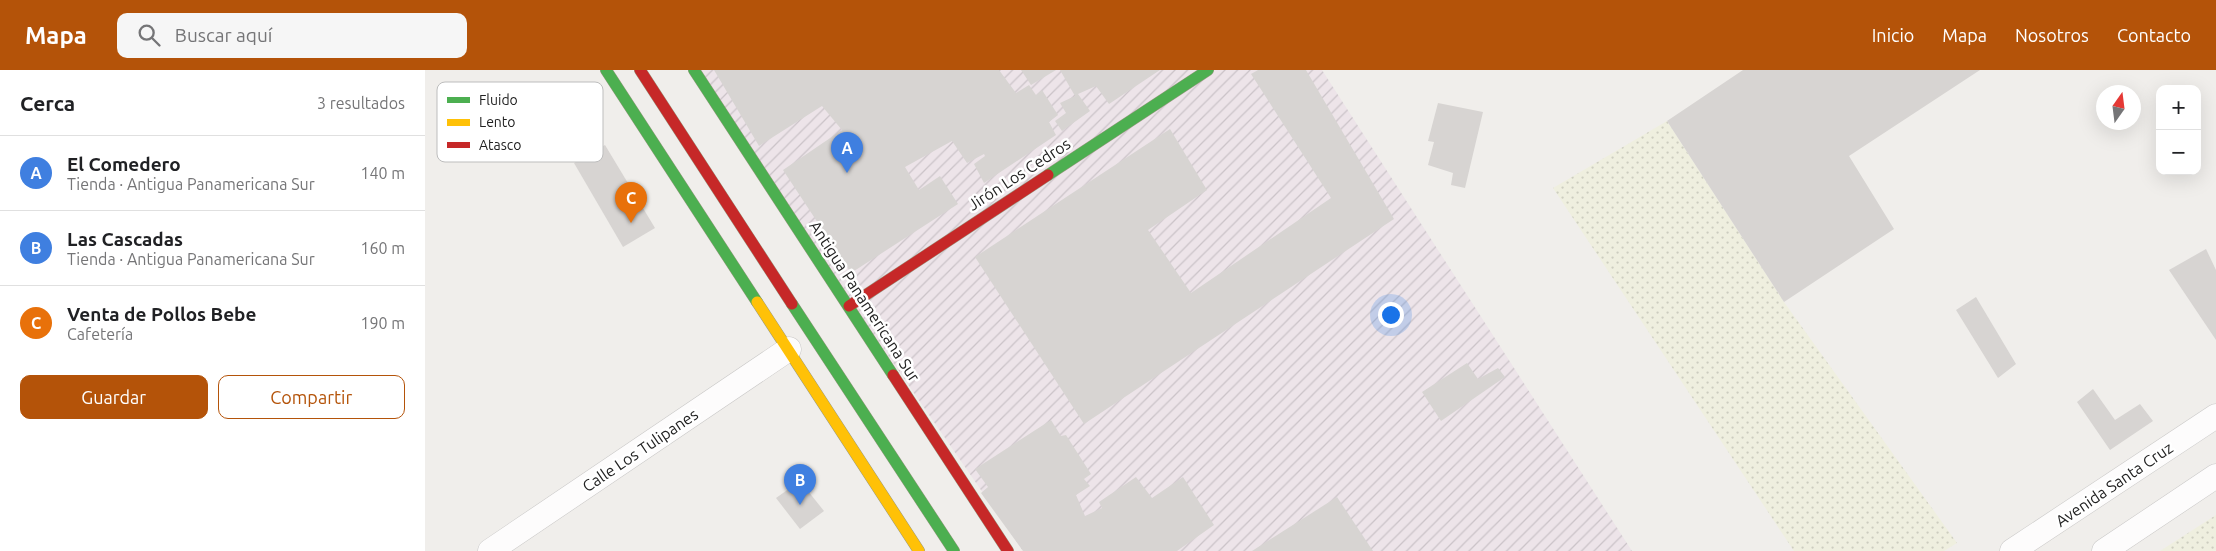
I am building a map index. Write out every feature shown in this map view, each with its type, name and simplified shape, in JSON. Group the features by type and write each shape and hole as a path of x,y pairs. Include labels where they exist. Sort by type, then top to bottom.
{"main road":[{"path":"606,70 919,551"},
{"path":"640,70 954,551"},
{"name":"Antigua Panamericana Sur","path":"693,70 1008,551"},
{"name":"Jirón Los Cedros","path":"849,306 1208,70"}],"street":[{"name":"Calle Los Tulipanes","path":"490,551 789,349"},
{"name":"Avenida Santa Cruz","path":"2012,551 2216,416"},
{"path":"2104,551 2216,476"}],"shaded area":[{"path":"691,70 1322,70 1632,551 1023,551"}],"green space":[{"path":"1667,121 1784,302 1957,543 1944,551 1794,551 1553,188"},
{"path":"2216,515 2216,551 2160,551"}],"building":[{"path":"714,70 999,70 1016,93 1029,85 1036,95 1042,90 1058,115 1049,122 1056,135 984,183 974,164 985,156 984,154 967,163 952,141 905,167 919,190 940,176 958,204 851,273 783,170 842,130 822,106 759,146"},
{"path":"1021,70 1056,70 1031,85"},
{"path":"1060,70 1160,70 1109,104 1096,86 1078,94 1090,111 1062,131 1055,121 1066,113 1060,103 1075,96"},
{"path":"1258,70 1306,70 1394,219 1084,424 975,257 1170,129 1207,190 1148,230 1191,293 1331,198 1251,74"},
{"path":"1743,70 1980,70 1849,156 1894,229 1784,302 1667,121"},
{"path":"1438,103 1483,112 1465,188 1451,185 1453,173 1428,165 1434,142 1428,141"},
{"path":"605,145 655,228 623,247 574,163 603,162 603,146"},
{"path":"2206,249 2216,270 2216,340 2169,270"},
{"path":"1976,297 2016,364 1998,378 1956,310"},
{"path":"1467,363 1478,379 1498,368 1505,377 1441,421 1422,392"},
{"path":"2093,389 2115,420 2140,404 2153,421 2110,450 2077,402"},
{"path":"1051,420 1061,436 1066,435 1091,474 1084,479 1090,486 1076,495 1085,516 1102,508 1099,502 1136,477 1152,498 1183,477 1214,525 1177,551 1023,551 981,493 988,487 975,469"},
{"path":"800,481 824,511 800,529 776,498"},
{"path":"1337,497 1373,551 1252,551"}],"traffic: fast":[{"path":"606,70 757,302"},
{"path":"694,70 893,375"},
{"path":"1048,175 1208,70"},
{"path":"792,304 954,551"}],"traffic: slow":[{"path":"757,302 919,551"}],"traffic: jam":[{"path":"640,70 792,304"},
{"path":"849,306 1048,175"},
{"path":"893,375 1008,551"}],"place":[{"name":"El Comedero","path":"847,173"},
{"name":"Venta de Pollos Bebe","path":"631,223"},
{"name":"Las Cascadas","path":"800,505"}]}
